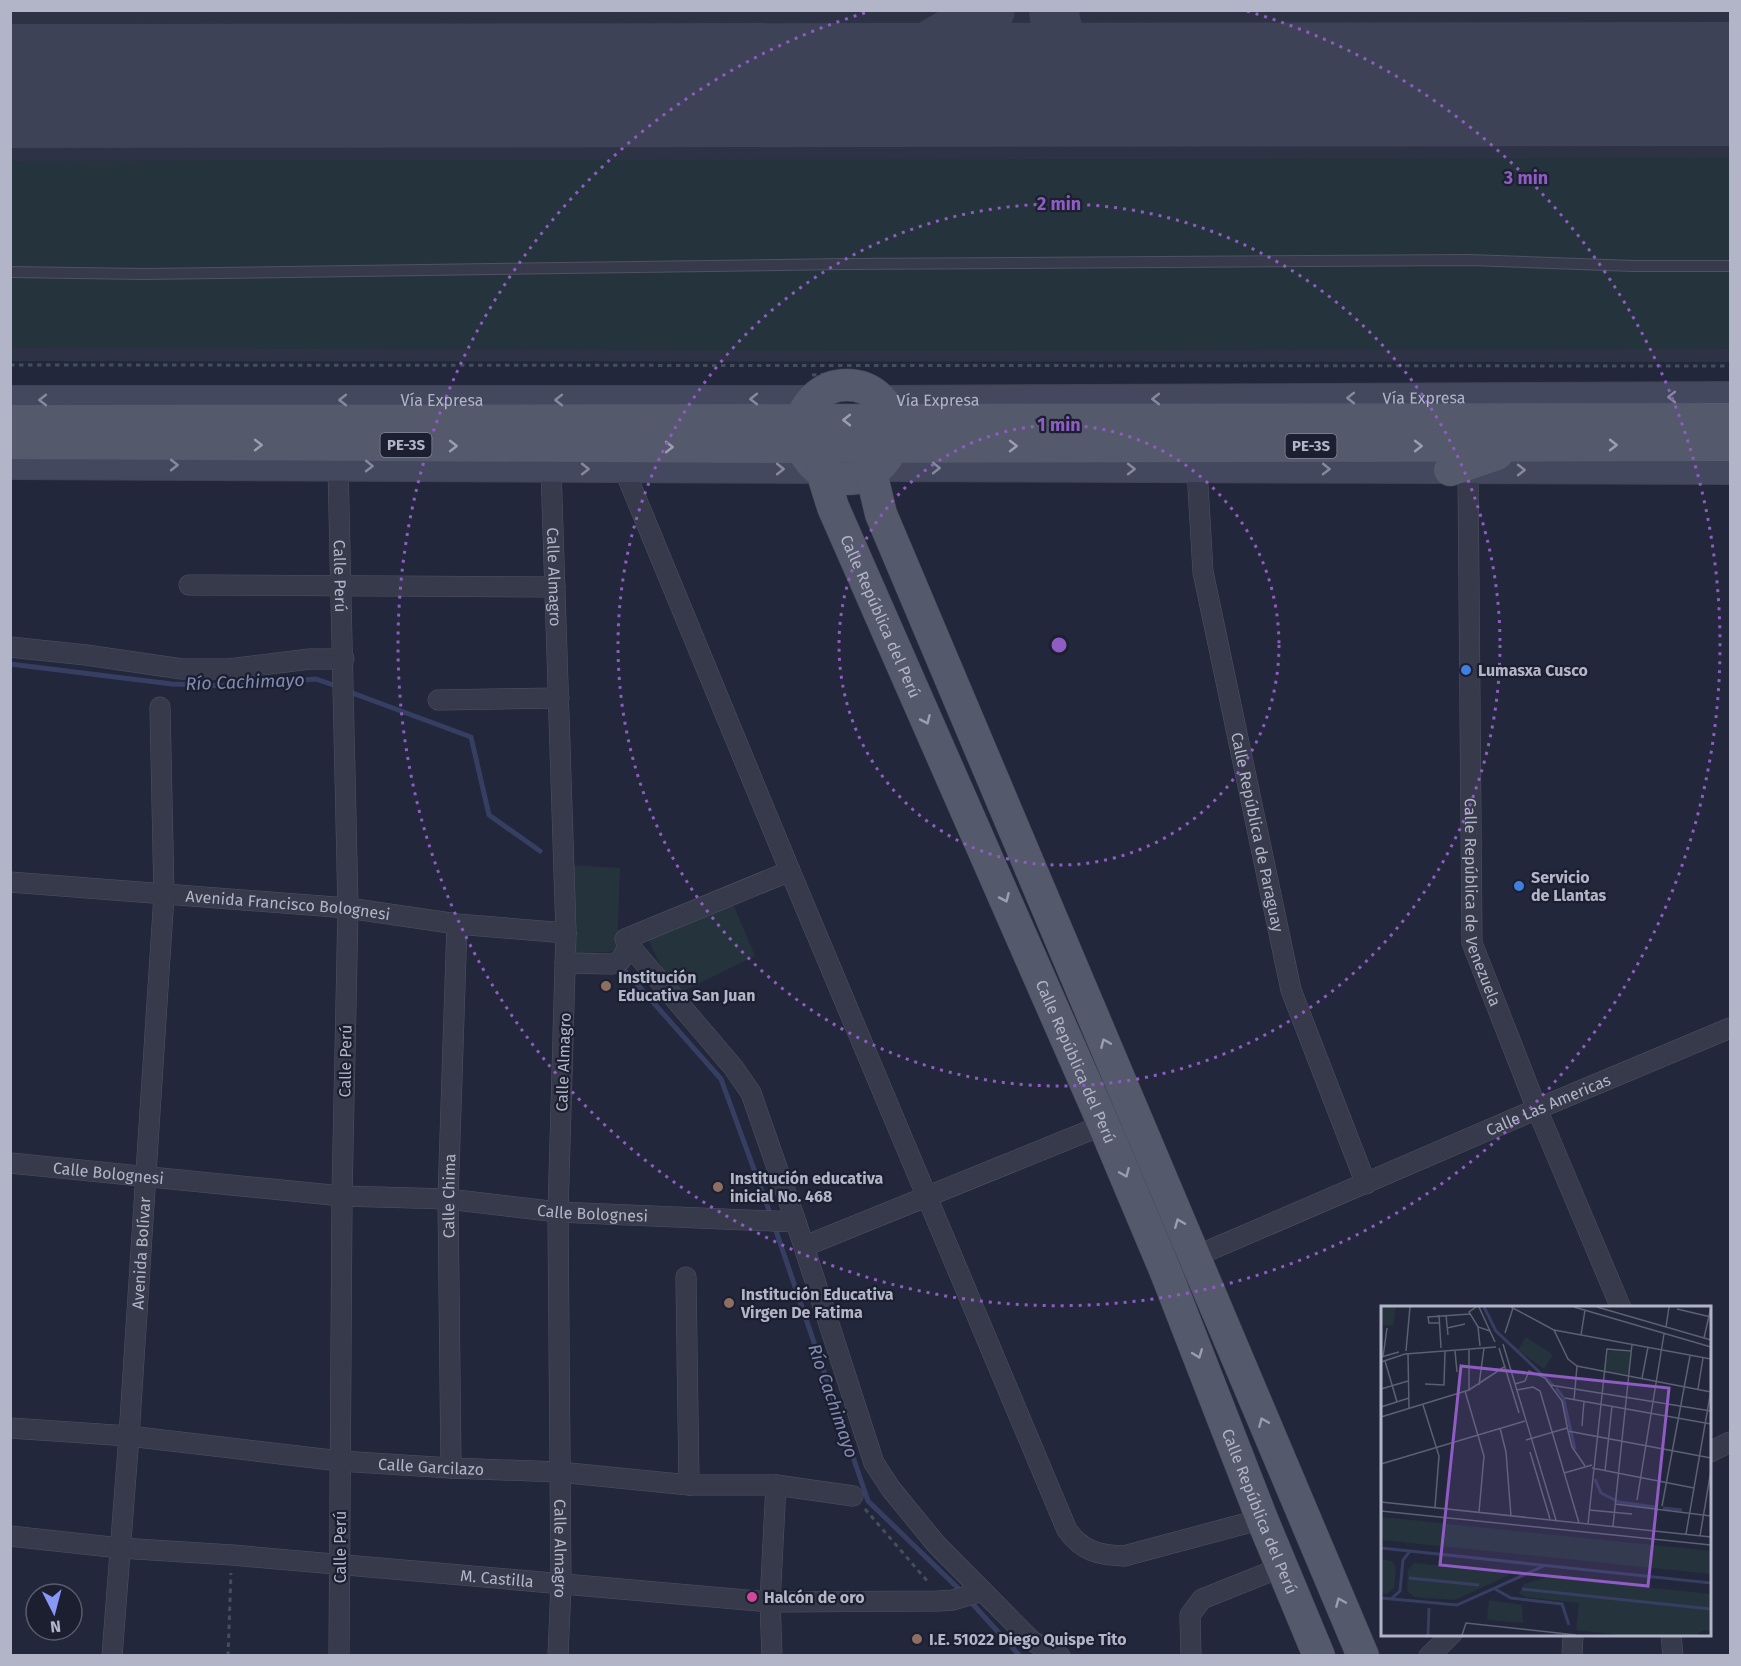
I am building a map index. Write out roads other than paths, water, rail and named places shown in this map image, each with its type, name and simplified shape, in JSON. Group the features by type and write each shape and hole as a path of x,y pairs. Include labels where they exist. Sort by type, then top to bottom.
{"main road":[{"name":"Vía Expresa","path":"883,441 1284,398 1731,396"},
{"path":"1220,433 1284,398"},
{"path":"1449,398 1521,432"},
{"name":"Vía Expresa","path":"10,400 89,400 811,442"},
{"path":"89,400 156,433"},
{"name":"Vía Expresa","path":"10,421 156,433 811,442 1220,433 1521,432 1731,418"},
{"name":"Vía Expresa","path":"1521,432 1731,445"},
{"path":"1459,470 1521,432"},
{"name":"Vía Expresa","path":"10,443 156,433"},
{"path":"85,465 156,433"},
{"path":"1220,433 1283,469"},
{"name":"Vía Expresa","path":"811,442 834,478 846,479 859,478 883,441"},
{"name":"Vía Expresa","path":"883,441 1197,469 1731,470"},
{"name":"Calle República del Perú","path":"883,441 881,514 1134,1111 1193,1258 1363,1656"},
{"name":"Vía Expresa","path":"10,465 624,469 811,442"},
{"name":"Calle República del Perú","path":"811,442 833,507 1104,1125 1165,1270 1262,1519 1319,1656"}],"street":[{"name":"Calle Perú","path":"338,466 348,908 342,1196 339,1656"},
{"name":"Calle Almagro","path":"552,469 566,933 558,1212 561,1585 558,1656"},
{"path":"624,469 1067,1530 1076,1543 1099,1553 1124,1556 1262,1519"},
{"name":"Calle República de Paraguay","path":"1197,469 1203,572 1292,990 1366,1184"},
{"name":"Calle República de Venezuela","path":"1459,470 1472,943 1537,1109 1620,1306"},
{"path":"189,585 555,586"},
{"path":"10,647 182,669 230,669 310,659 343,668"},
{"path":"438,700 559,698"},
{"name":"Avenida Bolívar","path":"112,1656 129,1436 144,1176 164,895 160,707"},
{"path":"621,956 626,939 790,870"},
{"name":"Avenida Francisco Bolognesi","path":"10,882 348,908 457,924 566,933"},
{"name":"Calle Chima","path":"452,1468 448,1199 457,924"},
{"path":"565,963 621,956"},
{"path":"621,956 733,1067 751,1093 790,1222 805,1246 874,1463 891,1489 978,1593 1032,1641 1060,1656"},
{"name":"Calle Las Americas","path":"1165,1270 1731,1028"},
{"path":"805,1246 1134,1111"},
{"name":"Calle Bolognesi","path":"10,1163 342,1196 448,1199 558,1212 790,1222"},
{"path":"686,1277 689,1485"},
{"name":"Calle Garcilazo","path":"10,1428 129,1436 340,1461 559,1472 689,1485 776,1485 853,1496"},
{"path":"1711,1452 1731,1442"},
{"path":"772,1656 770,1602 776,1485"},
{"name":"M. Castilla","path":"10,1536 120,1548 232,1555 770,1602 889,1603 953,1600 978,1593"},
{"path":"1191,1656 1190,1615 1202,1599 1282,1568"},
{"path":"1429,1656 1451,1636"},
{"path":"1572,1656 1573,1636"},
{"path":"1671,1636 1673,1656"}],"lane":[{"path":"10,272 144,274 844,264 1457,260 1633,266 1731,266"}],"waterway":[{"name":"Río Cachimayo","path":"10,664 172,684 229,686 316,679 339,687"},
{"name":"Río Cachimayo","path":"347,691 471,737 489,815 540,851"},
{"name":"Río Cachimayo","path":"621,966 721,1079 771,1216"},
{"name":"Río Cachimayo","path":"774,1225 868,1501 962,1592"},
{"name":"Río Cachimayo","path":"968,1599 1020,1656"}],"place":[{"name":"Lumasxa Cusco","path":"1466,670"},
{"name":"Servicio de Llantas","path":"1519,886"},
{"name":"Institución Educativa San Juan","path":"606,986"},
{"name":"Institución educativa inicial No. 468","path":"718,1187"},
{"name":"Institución Educativa Virgen De Fatima","path":"729,1303"},
{"name":"Halcón de oro","path":"752,1597"},
{"name":"I.E. 51022 Diego Quispe Tito","path":"917,1639"}]}
